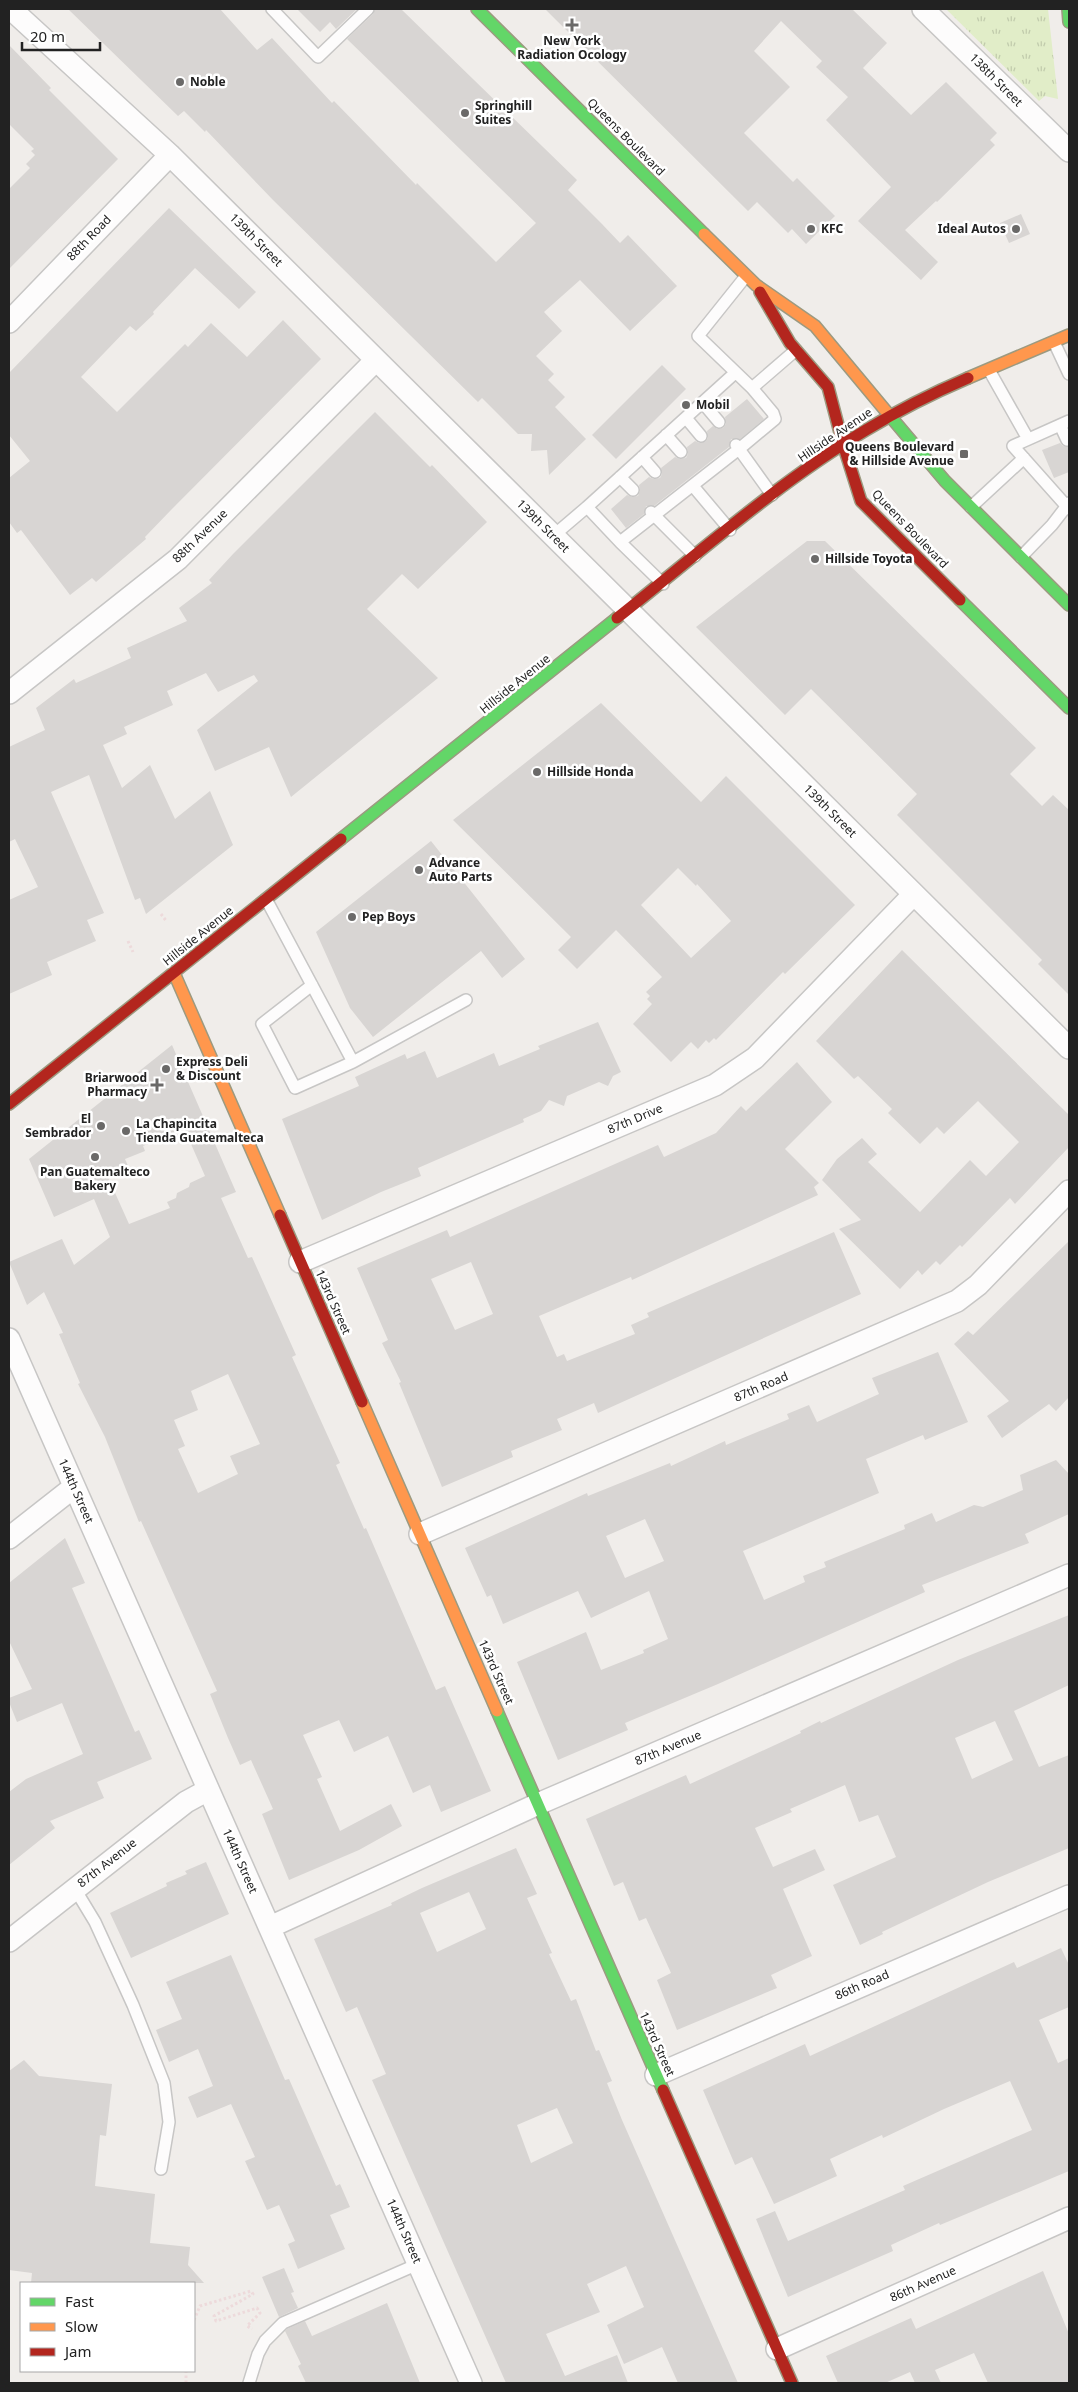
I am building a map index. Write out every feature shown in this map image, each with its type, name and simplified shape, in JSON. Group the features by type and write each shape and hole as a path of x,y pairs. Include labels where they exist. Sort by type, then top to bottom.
{"main road":[{"name":"Queens Boulevard","path":"477,9 746,276 815,326 926,460 1069,605"},
{"path":"1068,9 1069,22"},
{"name":"Queens Boulevard","path":"756,285 796,350 828,387 861,501 1069,708"},
{"name":"Hillside Avenue","path":"9,1104 663,584 772,494 843,444 890,416 1069,335"},
{"name":"143rd Street","path":"174,973 792,2383"}],"street":[{"name":"138th Street","path":"923,9 1069,151"},
{"name":"139th Street","path":"12,11 170,155 1069,1048"},
{"name":"88th Road","path":"9,322 170,155"},
{"name":"88th Avenue","path":"9,694 178,559 376,360"},
{"name":"87th Drive","path":"300,1262 716,1085 736,1073 755,1058 914,894"},
{"name":"87th Road","path":"420,1534 957,1301 978,1285 1069,1191"},
{"name":"144th Street","path":"9,1339 471,2383"},
{"path":"9,1538 74,1487"},
{"name":"87th Avenue","path":"270,1927 538,1804 1069,1575"},
{"name":"87th Avenue","path":"9,1941 186,1802 208,1790"},
{"name":"86th Road","path":"656,2075 1069,1896"},
{"name":"86th Avenue","path":"777,2349 1069,2218"}],"lane":[{"path":"272,9 318,57 368,9"},
{"path":"620,542 676,496 693,486 701,476 775,419 773,413 752,388 735,374 698,336 746,276"},
{"path":"1054,342 1069,374"},
{"path":"752,388 796,350"},
{"path":"989,370 1028,439"},
{"path":"553,536 735,374"},
{"path":"702,403 719,422"},
{"path":"686,418 701,436"},
{"path":"1021,557 1068,506 1013,446 1065,423 1067,440"},
{"path":"666,435 681,452"},
{"path":"738,447 772,494"},
{"path":"642,457 655,472"},
{"path":"971,507 1024,458"},
{"path":"620,477 633,490"},
{"path":"693,486 730,530"},
{"path":"587,507 663,584"},
{"path":"653,514 696,557"},
{"path":"266,899 353,1062"},
{"path":"312,985 262,1024 295,1088 353,1062 466,1000"},
{"path":"75,1889 95,1922 134,2005 164,2083 169,2122 161,2170"},
{"path":"249,2383 258,2354 265,2341 283,2323 418,2264"}],"path":[{"path":"161,914 167,922"},
{"path":"128,941 133,952"},
{"path":"195,2318 200,2306 251,2291 254,2294 214,2316 216,2320 257,2308 260,2313 247,2326 255,2331"}],"green space":[{"path":"946,9 1048,9 1058,99 1045,96 1039,101"}],"building":[{"path":"68,9 220,9 257,50 272,38 332,103 334,101 416,185 417,183 496,262 536,223 347,39 373,14 375,9 401,9 577,180 568,190 620,243 628,235 677,286 630,331 580,280 544,312 562,331 536,356 554,374 548,380 565,397 555,407 586,439 549,475 547,450 531,451 532,434 518,434 482,398 478,402 273,200 206,130 205,132 184,111 178,116"},
{"path":"297,9 357,9 336,29 330,22 320,32"},
{"path":"545,9 852,9 887,43 863,68 911,115 946,82 997,133 990,140 995,145 937,202 905,230 938,262 921,280 858,221 891,187 826,120 848,97 816,67 822,61 781,21 754,51 790,87 744,133 793,182 797,178 835,216 806,244 792,229 788,233 757,202 748,211"},
{"path":"9,45 51,88 49,90 118,159 9,269 9,189 30,168 26,164 35,155 31,151 34,149 9,124"},
{"path":"169,208 256,292 239,309 195,268 153,312 154,314 136,331 130,326 81,377 117,412 185,344 188,347 211,323 247,357 283,320 321,359 171,510 145,537 146,539 96,582 92,578 70,595 21,530 17,533 9,522 9,478 30,461 9,435 9,373"},
{"path":"1021,214 1030,234 1009,243 1000,223"},
{"path":"662,365 686,389 616,459 592,435"},
{"path":"747,399 764,419 740,439 731,439 729,447 654,506 646,506 644,514 626,528 611,509 627,495 632,497 638,496 640,491 639,485 649,477 653,479 660,478 662,474 661,468 675,457 679,459 686,458 688,454 687,447 695,441 699,443 705,442 708,438 707,431 713,426 717,429 723,428 726,424 725,417"},
{"path":"375,412 430,467 432,465 487,522 418,589 402,574 367,609 438,678 291,797 269,747 215,771 197,730 258,681 254,675 218,692 206,673 167,691 173,705 124,727 127,734 103,745 122,788 150,765 175,819 210,791 233,845 146,914 140,898 135,900 89,775 51,792 104,913 87,920 96,941 47,962 52,975 9,994 9,900 38,887 15,839 9,842 9,747 45,730 36,708 74,679 76,683 131,658 127,648 187,621 179,608 212,583 209,580 233,554"},
{"path":"1060,443 1063,446 1069,447 1069,472 1054,478 1042,450"},
{"path":"807,541 825,541 1036,748 1010,774 1042,806 1053,795 1069,810 1069,995 1038,964 1042,960 897,815 917,794 811,689 785,715 696,627"},
{"path":"601,703 701,802 726,776 855,905 785,974 783,972 716,1040 714,1038 709,1043 706,1040 698,1049 691,1042 671,1062 633,1024 652,1004 647,999 650,996 646,992 662,977 616,930 577,969 558,950 571,937 453,820","holes":["678,868 696,886 697,884 731,921 691,958 641,905"]},
{"path":"431,841 525,959 502,978 481,951 373,1037 350,1008 316,932"},
{"path":"902,950 1069,1115 1069,1147 1015,1204 1010,1198 962,1247 960,1245 940,1265 936,1261 922,1275 918,1270 900,1289 839,1229 861,1220 822,1180 837,1159 862,1138 877,1154 868,1162 920,1212 970,1160 986,1176 1019,1142 978,1101 944,1134 937,1127 920,1144 888,1113 892,1109 858,1076 854,1079 816,1041"},
{"path":"598,1022 621,1072 613,1076 608,1086 599,1082 567,1096 564,1106 549,1100 541,1111 523,1119 524,1122 418,1168 421,1176 381,1192 322,1220 282,1119 359,1086 355,1077 405,1054 407,1059 425,1051 437,1078 494,1053 499,1066 540,1049 538,1046"},
{"path":"172,1045 236,1192 221,1198 248,1258 252,1257 296,1355 292,1357 340,1463 336,1465 364,1529 366,1528 436,1690 445,1686 491,1791 441,1812 430,1785 413,1793 388,1736 354,1752 339,1720 303,1735 322,1777 317,1779 340,1831 391,1804 402,1826 359,1850 289,1880 262,1814 273,1809 251,1760 240,1765 228,1738 210,1694 217,1691 141,1521 139,1522 105,1437 78,1384 80,1383 59,1334 63,1333 44,1292 27,1305 9,1262 62,1239 74,1265 110,1237 94,1199 54,1217 29,1159","holes":["184,1128 205,1176 190,1183 189,1187 177,1193 176,1198 167,1202 170,1208 129,1224 107,1175 128,1166 125,1159 145,1151 143,1146","228,1374 260,1444 230,1456 238,1474 198,1493 178,1449 185,1446 174,1420 198,1410 191,1391"]},
{"path":"797,1062 832,1102 785,1149 819,1183 814,1187 818,1195 632,1280 631,1277 539,1316 557,1357 564,1354 567,1361 635,1334 631,1325 649,1317 647,1313 834,1232 861,1294 598,1413 594,1403 557,1419 562,1430 511,1451 513,1457 442,1487 399,1383 401,1382 382,1343 388,1340 357,1268 447,1230 450,1237 658,1145 664,1157 716,1133 741,1106 746,1111","holes":["471,1262 493,1314 455,1330 431,1279"]},
{"path":"1069,1241 1069,1397 1056,1411 1049,1404 1002,1438 987,1416 1009,1401 954,1344 968,1331 973,1335"},
{"path":"938,1352 968,1422 925,1440 923,1435 866,1459 879,1493 743,1551 764,1600 805,1582 803,1576 826,1567 824,1562 905,1529 904,1525 932,1513 936,1522 974,1505 983,1507 1023,1490 1020,1475 1056,1460 1069,1474 1069,1514 1025,1534 1029,1543 922,1585 925,1592 625,1723 628,1730 558,1760 517,1662 586,1632 601,1670 644,1653 643,1650 668,1639 649,1591 591,1618 578,1591 503,1624 491,1595 487,1597 465,1548 587,1493 588,1496 670,1463 671,1466 725,1441 726,1445 789,1419 787,1414 809,1405 817,1422 879,1394 872,1378","holes":["645,1519 664,1561 625,1578 606,1536"]},
{"path":"65,1538 85,1583 72,1588 135,1732 139,1730 152,1759 97,1782 104,1798 50,1821 55,1828 9,1865 9,1792 26,1779 83,1754 62,1703 17,1722 9,1702 9,1698 32,1689 9,1641 9,1583"},
{"path":"1069,1615 1069,1685 1014,1711 1039,1767 1069,1755 1069,1848 988,1882 882,1932 883,1934 860,1945 833,1885 896,1857 878,1815 859,1822 845,1785 790,1809 792,1812 755,1828 773,1867 815,1849 825,1870 783,1889 812,1956 771,1975 777,1988 677,2030 657,1980 671,1973 646,1918 639,1921 623,1882 614,1886 586,1819 686,1775 690,1784 801,1733 800,1731 820,1721 821,1723 958,1660","holes":["995,1721 1013,1760 972,1779 955,1738"]},
{"path":"516,1848 537,1894 527,1898 552,1953 549,1954 571,2001 576,1999 596,2051 599,2050 612,2081 607,2083 622,2120 738,2383 678,2383 662,2347 624,2364 607,2325 644,2307 626,2266 587,2284 600,2312 546,2334 565,2376 617,2355 628,2383 506,2383 372,2080 386,2074 357,2007 346,2012 314,1939 392,1905 391,1903","holes":["469,1892 486,1929 437,1952 420,1913","557,2108 573,2143 531,2163 517,2125"]},
{"path":"206,1862 229,1914 131,1958 110,1913 167,1886 166,1883 187,1874 185,1871"},
{"path":"1061,1948 1069,1965 1069,2007 1039,2020 1058,2063 1069,2058 1069,2171 940,2225 939,2223 891,2245 893,2251 788,2297 756,2219 775,2211 788,2241 905,2190 903,2186 1032,2130 1010,2081 883,2138 882,2135 830,2159 837,2176 774,2204 752,2157 735,2165 703,2090 805,2044 810,2056 1014,1962 1017,1968"},
{"path":"231,1955 285,2080 289,2079 336,2186 340,2184 350,2207 330,2215 345,2249 298,2269 288,2244 295,2241 279,2205 267,2210 245,2161 255,2157 231,2104 197,2118 188,2097 213,2086 198,2049 169,2062 156,2030 182,2019 166,1982"},
{"path":"24,2060 39,2076 112,2084 106,2136 100,2135 95,2186 155,2194 150,2243 190,2247 188,2265 204,2283 31,2282 32,2273 9,2270 9,2071"},
{"path":"284,2268 294,2292 291,2293 298,2308 279,2317 262,2277"},
{"path":"1043,2271 1069,2334 1069,2383 988,2383 974,2353 935,2370 941,2383 915,2383 910,2372 885,2383 838,2383 826,2356 911,2318 916,2329"},
{"path":"387,2303 420,2383 306,2383 298,2366 301,2364 285,2331 287,2329 305,2321 312,2336"}],"traffic: fast":[{"path":"477,9 704,234"},
{"path":"1068,9 1069,22"},
{"path":"890,416 945,481 1069,605"},
{"path":"960,600 1069,708"},
{"path":"341,839 617,618"},
{"path":"497,1711 663,2090"}],"traffic: slow":[{"path":"704,234 756,285 815,326 890,416"},
{"path":"968,378 1069,335"},
{"path":"174,973 280,1215"},
{"path":"362,1402 497,1711"}],"traffic: jam":[{"path":"760,292 790,343 828,387 843,444"},
{"path":"617,618 769,496 833,451 904,409 968,378"},
{"path":"843,444 861,501 960,600"},
{"path":"9,1104 341,839"},
{"path":"280,1215 362,1402"},
{"path":"663,2090 792,2383"}],"place":[{"name":"New York Radiation Ocology","path":"572,25"},
{"name":"Noble","path":"180,82"},
{"name":"Springhill Suites","path":"465,113"},
{"name":"KFC","path":"811,229"},
{"name":"Ideal Autos","path":"1016,229"},
{"name":"Mobil","path":"686,405"},
{"name":"Queens Boulevard & Hillside Avenue","path":"964,454"},
{"name":"Hillside Toyota","path":"815,559"},
{"name":"Hillside Honda","path":"537,772"},
{"name":"Advance Auto Parts","path":"419,870"},
{"name":"Pep Boys","path":"352,917"},
{"name":"Express Deli & Discount","path":"166,1069"},
{"name":"Briarwood Pharmacy","path":"157,1085"},
{"name":"El Sembrador","path":"101,1126"},
{"name":"La Chapincita Tienda Guatemalteca","path":"126,1131"},
{"name":"Pan Guatemalteco Bakery","path":"95,1157"}]}
